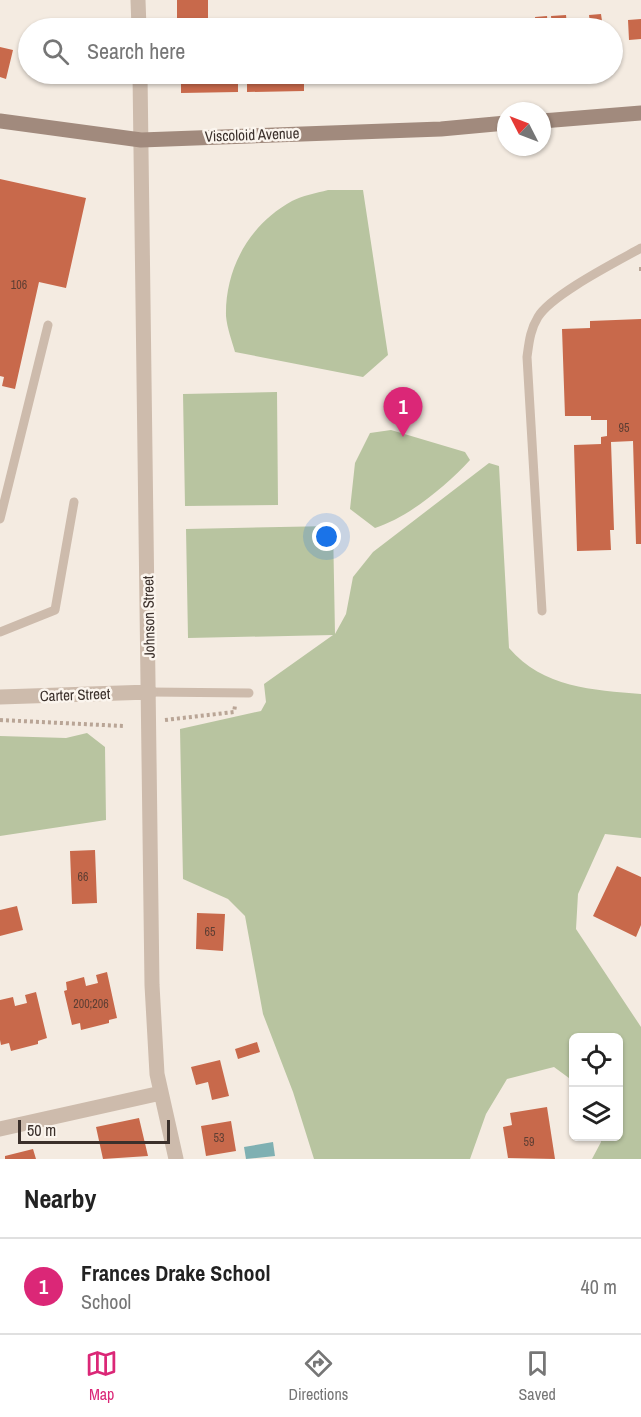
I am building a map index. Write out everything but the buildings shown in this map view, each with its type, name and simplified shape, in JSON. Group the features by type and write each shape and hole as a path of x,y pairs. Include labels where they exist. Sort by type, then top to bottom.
{"main road":[{"path":"551,120 641,113"},
{"name":"Viscoloid Avenue","path":"0,121 141,140 441,129 497,124"}],"street":[{"path":"138,0 139,18"},
{"name":"Johnson Street","path":"140,84 153,985 157,1074 175,1159"},
{"name":"Carter Street","path":"0,697 150,692"},
{"path":"0,1129 161,1093"}],"lane":[{"path":"543,611 527,357 530,337 538,316 550,302 641,248"},
{"path":"0,519 48,325"},
{"path":"0,632 55,610 74,502"},
{"path":"150,692 249,693"}],"path":[{"path":"164,720 234,712 236,700"},
{"path":"0,720 123,726"}],"green space":[{"path":"328,190 363,190 388,355 363,377 235,352 227,325 227,298 230,281 235,265 252,235 264,222 292,201"},
{"path":"277,392 278,505 185,506 183,394"},
{"path":"391,430 465,452 470,460 450,480 414,509 375,528 350,509 355,463 370,433"},
{"path":"489,463 499,466 509,648 537,672 553,679 587,688 641,694 641,838 605,834 578,894 576,929 641,1027 641,1159 592,1159 601,1141 623,1141 623,1033 569,1033 569,1078 554,1067 507,1079 486,1114 470,1159 314,1159 293,1092 263,1014 245,916 228,899 183,879 180,729 261,711 266,702 264,684 333,635 188,638 186,529 333,526 335,634 346,614 353,577 373,552"},
{"path":"87,733 105,747 106,820 0,836 0,736 66,738"}],"water":[{"path":"273,1142 275,1156 246,1159 244,1147"}],"place":[{"name":"Frances Drake School","path":"403,437"}]}
